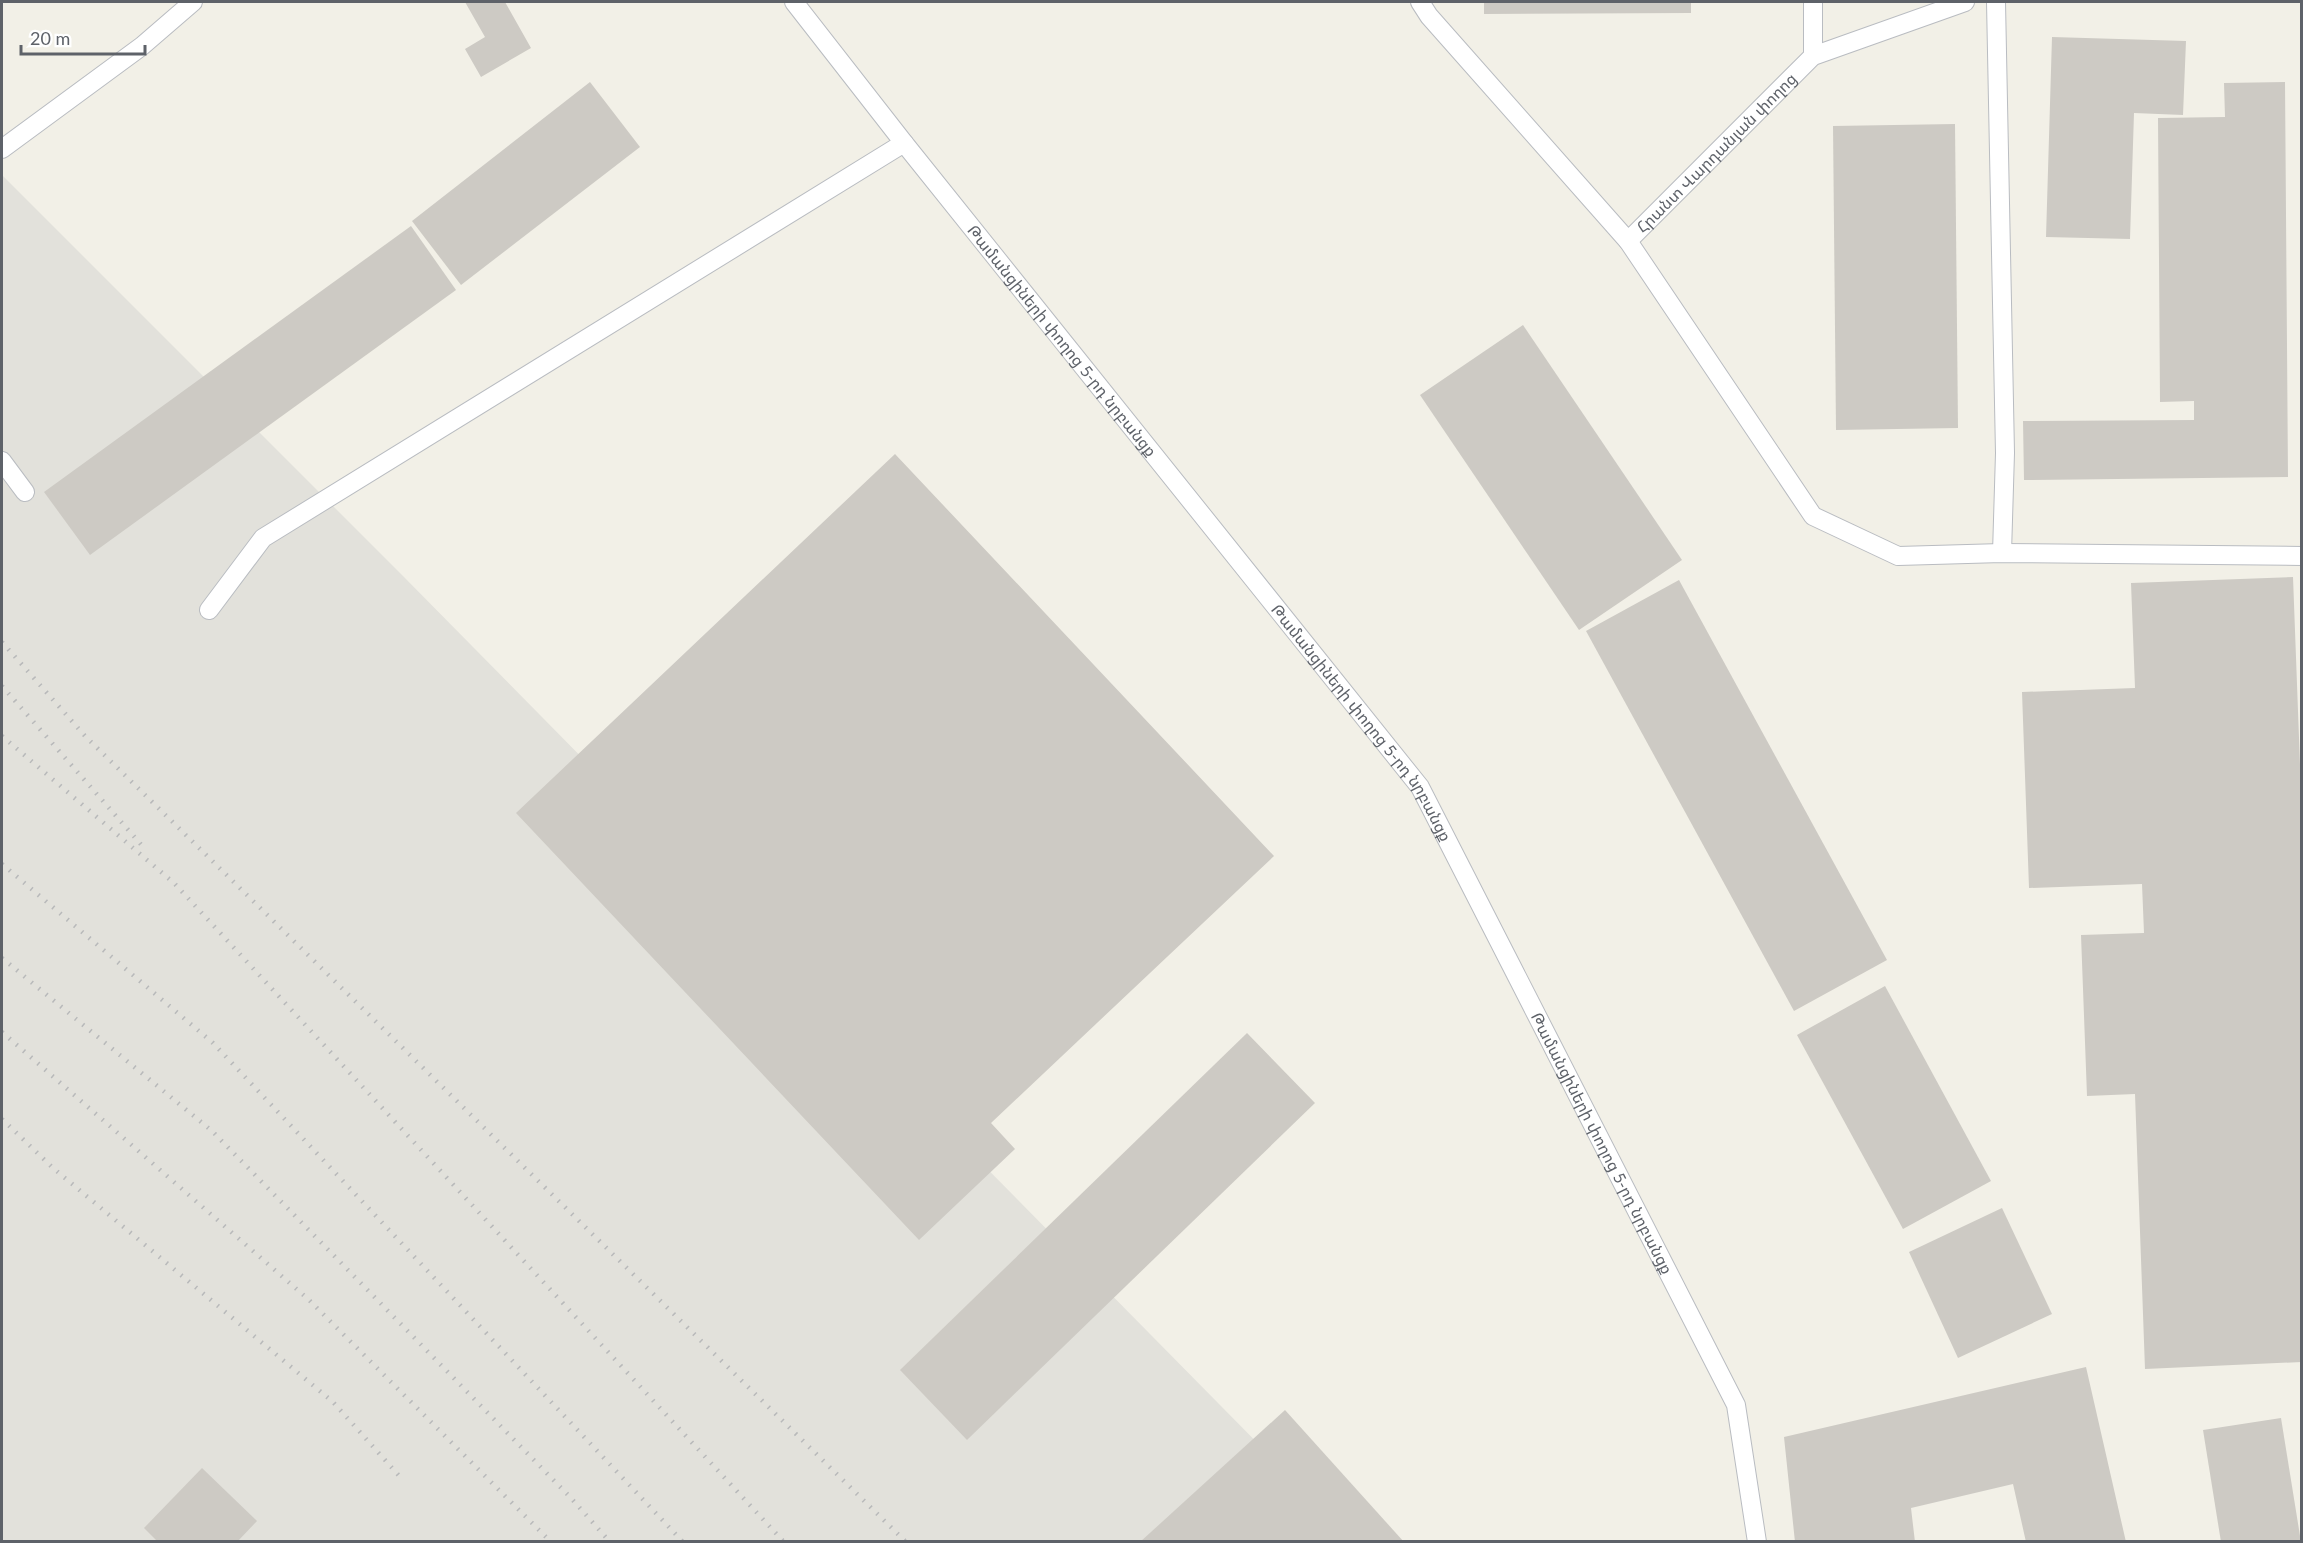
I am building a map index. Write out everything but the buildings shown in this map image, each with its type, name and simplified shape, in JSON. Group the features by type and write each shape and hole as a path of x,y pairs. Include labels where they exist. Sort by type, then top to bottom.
{"lane":[{"path":"2,149 142,46 193,2"},
{"name":"Թամանցիների փողոց 5-րդ նրբանցք","path":"794,2 904,143 1420,787 1736,1405 1757,1542"},
{"name":"Հրանտ Վարդանյան փողոց","path":"1420,2 1429,16 1629,241 1813,56 1965,2"},
{"path":"1813,2 1813,56"},
{"path":"1996,2 2005,453 2002,553"},
{"path":"209,610 263,538 904,143"},
{"path":"1629,241 1813,516 1898,556 2002,553 2301,556"},
{"path":"2,461 25,492"}],"shaded area":[{"path":"2,175 402,575 1354,1541 2,1541"}],"railway":[{"path":"2,642 85,736 906,1542"},
{"path":"2,686 145,849"},
{"path":"2,736 174,883 784,1542"},
{"path":"2,864 213,1043 683,1542"},
{"path":"2,958 212,1131 571,1498 610,1542"},
{"path":"2,1032 308,1299 551,1542"},
{"path":"2,1119 53,1168 333,1402 402,1479"}]}
